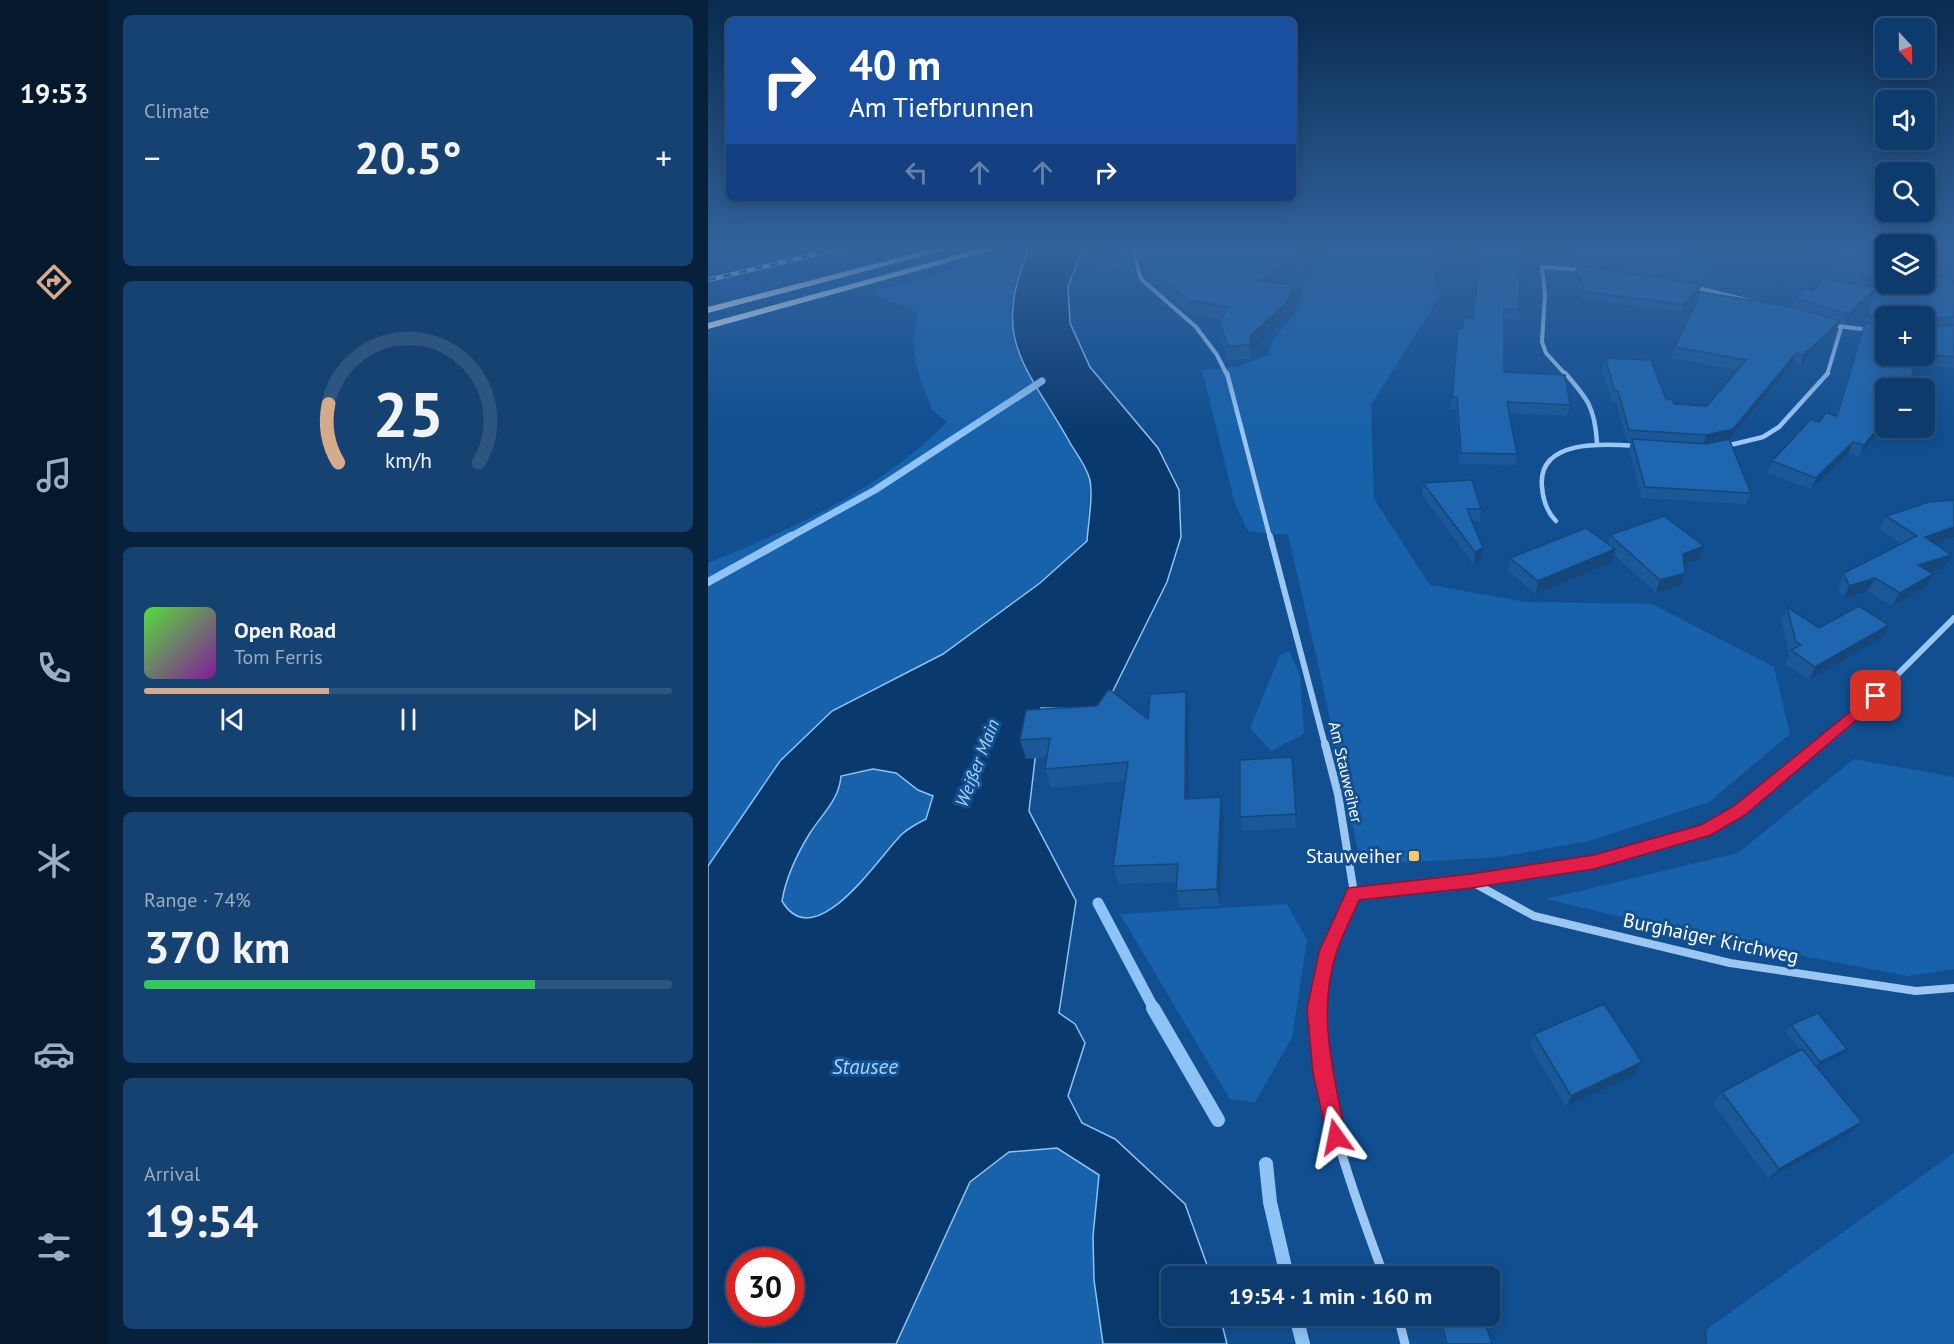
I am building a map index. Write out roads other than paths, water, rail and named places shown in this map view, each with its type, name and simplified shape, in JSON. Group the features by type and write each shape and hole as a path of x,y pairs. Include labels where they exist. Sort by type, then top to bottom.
{"highway":[{"path":"708,326 769,309"}],"street":[{"name":"Am Stauweiher","path":"1175,309 1212,344 1226,370 1338,794 1354,893"},
{"path":"1544,309 1542,342 1546,353 1590,401 1596,423 1597,443"},
{"path":"1822,322 1841,328 1875,331"},
{"path":"1722,447 1763,437 1779,427 1827,375 1841,328"},
{"path":"1556,521 1547,512 1540,478 1552,456 1571,447 1597,443 1644,447"},
{"path":"1380,1266 1341,1158 1323,1073 1317,1009 1328,952 1354,893 1471,881 1594,862 1706,830 1740,811 1861,711 1954,618"},
{"name":"Burghaiger Kirchweg","path":"1471,881 1534,916 1730,963 1916,991 1954,988"},
{"path":"1400,1326 1405,1344"}],"water":[{"name":"Stausee","path":"1013,309 1069,309 1070,323 1090,367 1158,448 1179,490 1181,537 1167,582 1104,709 1041,708 1029,811 1076,901 1059,1013 1075,1024 1085,1043 1068,1096 1082,1123 1115,1139 1185,1204 1207,1266 1161,1266 1161,1326 1222,1326 1227,1344 1103,1344 1094,1280 1093,1236 1099,1175 1057,1148 1009,1152 970,1182 896,1344 708,1344 708,866 780,761 832,711 943,654 1040,583 1087,541 1091,499 1089,477 1028,372 1013,331","holes":["873,769 896,773 918,790 933,796 926,819 902,834 845,898 828,911 811,918 796,915 782,901 789,874 810,833 834,799 841,776"]}],"waterway":[{"path":"788,538 875,490 1042,381"},
{"path":"708,582 791,536"},
{"path":"1098,903 1154,1009"},
{"path":"1153,1008 1218,1120"},
{"path":"1266,1164 1270,1202 1285,1266"},
{"path":"1298,1326 1303,1344"}],"place":[{"name":"Stauweiher","path":"1414,856"}],"water label":[{"name":"Weißer Main","path":"977,763"}]}
